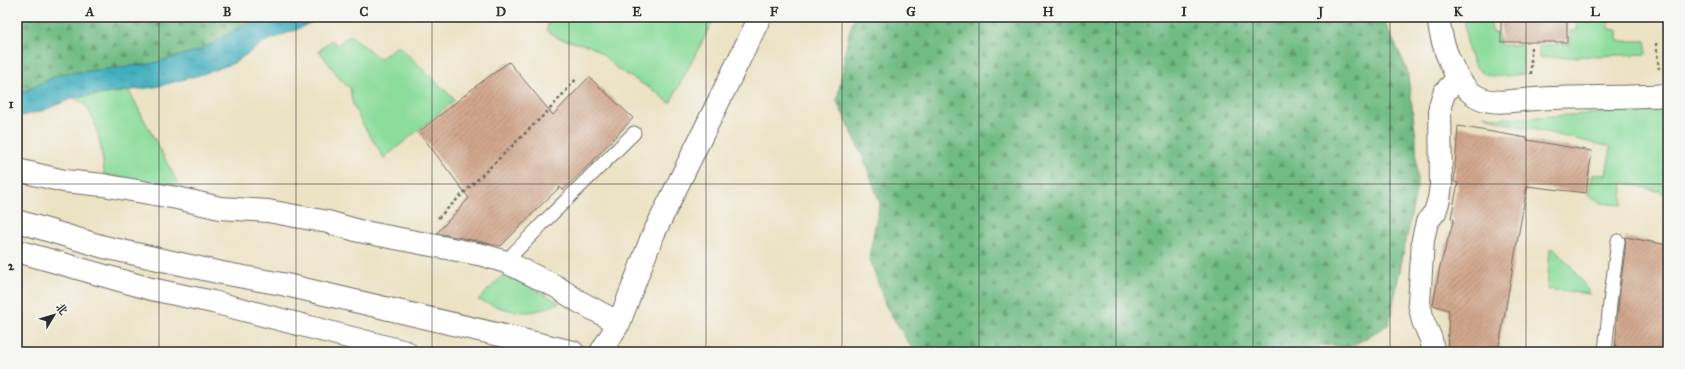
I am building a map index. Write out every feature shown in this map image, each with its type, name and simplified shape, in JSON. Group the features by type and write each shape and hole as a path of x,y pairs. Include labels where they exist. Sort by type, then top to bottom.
{"street":[{"path":"601,352 619,323 652,237 760,17"},
{"path":"1438,17 1443,41 1458,78 1467,89 1479,98 1491,101 1668,95"},
{"path":"1433,352 1432,339 1423,321 1418,303 1423,239 1427,222 1435,212 1441,185 1440,106 1444,93 1458,78"},
{"path":"17,170 64,181 103,185 177,198 220,208 268,211 328,222 359,231 483,255 506,262 557,287 578,301 619,323"},
{"path":"17,221 104,247 222,273 282,284 573,352"},
{"path":"17,251 151,289 213,302 406,352"}],"lane":[{"path":"506,262 517,248 528,239 541,224 634,133"},
{"path":"1605,352 1618,240"}],"path":[{"path":"426,243 426,236 430,227 551,108 578,78"}],"green space":[{"path":"17,17 257,17 203,49 151,64 60,74 23,92 17,92"},
{"path":"549,17 715,17 670,103 656,92 616,68 602,54 590,46 560,39 547,31"},
{"path":"855,17 1381,17 1407,69 1416,137 1417,187 1389,324 1351,347 1322,345 1299,352 914,352 885,304 869,256 880,203 863,157 837,101 849,32"},
{"path":"1464,17 1469,17 1470,20 1491,20 1492,32 1498,33 1500,45 1523,45 1523,74 1496,76 1481,72 1475,66 1469,50"},
{"path":"1578,17 1609,17 1609,29 1618,30 1618,41 1646,41 1646,54 1539,58 1539,45 1570,44 1570,31 1577,30"},
{"path":"350,35 380,59 398,45 455,100 384,158 362,123 353,105 350,88 342,81 319,51 331,40 337,45"},
{"path":"129,91 181,189 162,184 104,174 101,148 93,118 85,105 74,98"},
{"path":"1668,109 1668,194 1623,182 1622,205 1601,203 1588,195 1593,174 1606,175 1611,147 1501,122 1484,115 1496,118 1522,118"},
{"path":"17,148 28,160 17,159"},
{"path":"1550,248 1556,250 1575,271 1590,294 1547,289"},
{"path":"505,273 518,278 527,285 560,303 536,311 522,312 478,300"}],"water":[{"path":"265,17 322,17 296,30 266,41 234,63 200,75 155,87 74,98 39,112 17,117 17,92 23,92 60,74 151,64 203,49 250,22"}],"building":[{"path":"1501,17 1567,17 1567,42 1501,42"},
{"path":"509,62 553,115 589,77 633,118 586,168 563,190 560,187 501,246 437,233 469,198 419,132 476,86"},
{"path":"1458,126 1592,151 1586,193 1527,186 1498,352 1447,352 1449,310 1433,305 1440,266 1454,219 1451,218 1458,183 1454,182"},
{"path":"1625,237 1668,245 1668,352 1615,352 1618,307 1626,242"}]}
